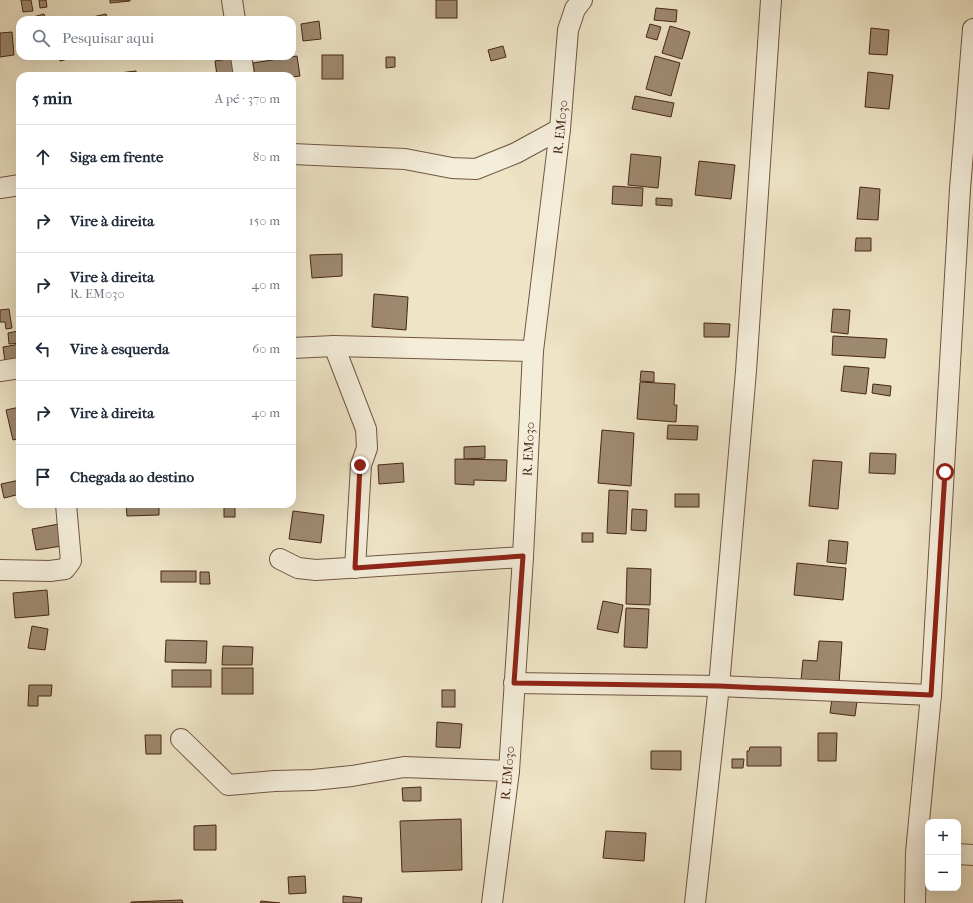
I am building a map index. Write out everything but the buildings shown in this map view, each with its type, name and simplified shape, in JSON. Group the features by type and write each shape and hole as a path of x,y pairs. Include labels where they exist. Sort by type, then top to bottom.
{"street":[{"path":"232,0 234,16"},
{"name":"R. EM030","path":"492,903 509,771 523,556 533,351 560,129 568,30 575,9 582,0"},
{"path":"695,903 719,686 746,364 771,0"},
{"path":"915,903 922,853 960,197 973,29"},
{"path":"242,60 243,72"},
{"path":"296,154 405,159 452,168 476,169 516,153 560,129"},
{"path":"0,188 16,186"},
{"path":"334,346 366,429 367,448 360,465 355,568"},
{"path":"296,348 334,346 533,351"},
{"path":"0,371 16,369"},
{"path":"0,570 50,571 65,569 71,561 66,508"},
{"path":"280,559 298,568 310,569 355,568 523,556"},
{"path":"514,683 719,686 931,695"},
{"path":"181,739 228,785 275,781 313,780 352,776 404,767 509,771"},
{"path":"961,854 973,855"}],"route":[{"path":"360,465 355,568 523,556 514,683 719,686 931,695 945,472"}]}
